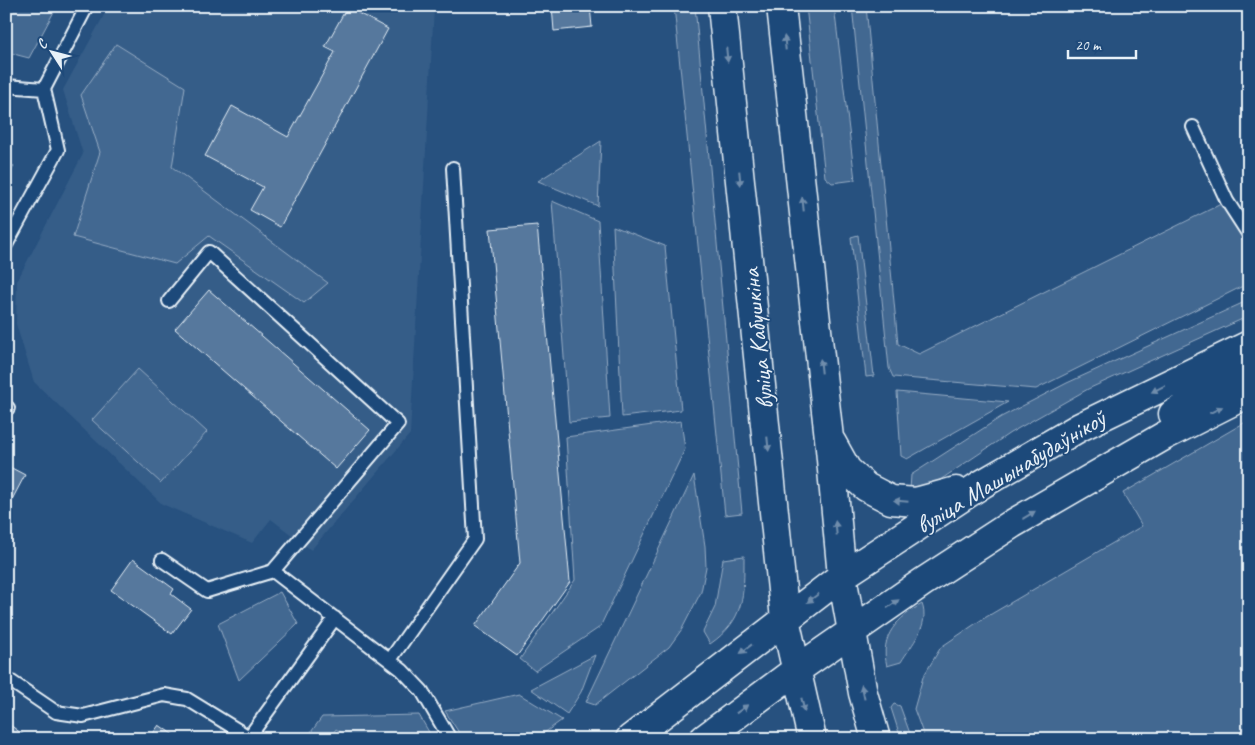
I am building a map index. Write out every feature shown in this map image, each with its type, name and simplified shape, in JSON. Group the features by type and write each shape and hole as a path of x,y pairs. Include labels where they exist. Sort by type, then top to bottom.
{"main road":[{"name":"вуліца Кабушкіна","path":"722,6 785,619 795,671 812,739"},
{"path":"781,6 829,438 842,576 863,693 876,739"},
{"name":"вуліца Машынабудаўнікоў","path":"630,739 842,576 982,484 1080,426 1249,345"},
{"path":"1172,432 1168,424 1171,415 1221,384 1249,363"},
{"name":"вуліца Машынабудаўнікоў","path":"704,739 795,671 923,582 1012,524 1172,432 1249,393"},
{"path":"829,438 847,470 866,487 891,500 916,502 982,484"}],"lane":[{"path":"6,245 58,150 44,89 87,6"},
{"path":"6,86 44,89"},
{"path":"1193,128 1227,201 1249,235"},
{"path":"390,660 475,539 452,168"},
{"path":"162,560 207,591 273,571 398,424 209,252 169,301"},
{"path":"273,571 390,660 422,691 450,739"},
{"path":"6,678 56,712 83,716 164,695 187,699 248,738 335,618"}],"shaded area":[{"path":"6,6 57,6 29,58 6,52"},
{"path":"109,6 430,6 434,8 410,434 311,550 271,519 252,543 162,504 34,382 16,324 17,281 83,154 63,90"},
{"path":"674,6 695,6 742,513 725,515"},
{"path":"806,6 834,6 855,180 832,183 825,177"},
{"path":"852,6 866,6 898,344 919,354 1227,201 1249,234 1249,283 1036,389 893,377 889,368"},
{"path":"116,44 185,87 172,167 328,283 304,303 209,236 175,264 73,237 100,152 81,95"},
{"path":"601,141 598,206 538,181"},
{"path":"552,201 598,221 610,418 569,422"},
{"path":"613,226 665,246 681,410 622,417"},
{"path":"858,235 874,376 866,377 851,237"},
{"path":"1249,300 1249,316 1088,389 1010,433 940,480 919,490 910,490 911,475 1001,417 1067,383"},
{"path":"138,369 207,432 161,483 92,420"},
{"path":"897,392 1008,402 907,459 901,456"},
{"path":"1249,420 1249,739 925,739 914,709 923,677 941,647 981,620 1142,526 1123,493"},
{"path":"681,421 685,449 600,627 535,671 520,659 575,580 566,437"},
{"path":"694,475 705,546 706,567 701,592 682,629 669,647 595,705 586,702"},
{"path":"744,556 744,583 740,606 730,626 710,644 703,632 715,607 723,559"},
{"path":"280,592 298,624 239,680 218,624"},
{"path":"922,604 924,619 919,634 901,662 887,666 885,655 888,636 905,615"},
{"path":"595,655 581,692 567,714 531,689"},
{"path":"519,694 562,720 536,739 463,739 445,711"},
{"path":"894,704 900,706 912,739 901,739 891,708"},
{"path":"419,715 433,739 351,739 336,729 329,739 306,739 322,717"}],"building":[{"path":"552,6 590,6 592,27 554,31"},
{"path":"347,7 388,29 280,227 250,210 263,187 205,156 232,106 288,137 335,52 325,47"},
{"path":"6,162 14,166 6,181"},
{"path":"537,225 570,582 517,656 475,626 520,563 490,229"},
{"path":"209,290 370,430 336,469 175,329"},
{"path":"6,465 25,475 6,511"},
{"path":"133,559 174,589 171,594 191,609 172,634 111,590"},
{"path":"6,722 29,739 6,739"},
{"path":"159,725 175,736 173,739 149,739"}]}
